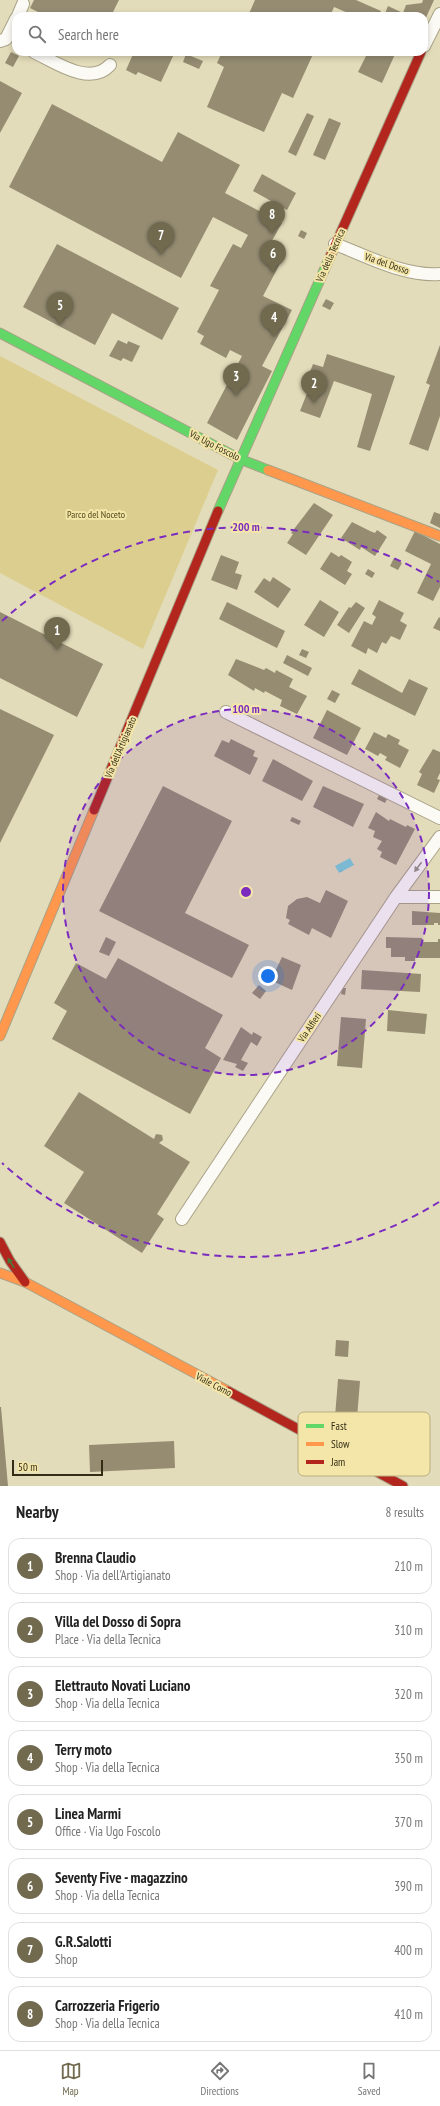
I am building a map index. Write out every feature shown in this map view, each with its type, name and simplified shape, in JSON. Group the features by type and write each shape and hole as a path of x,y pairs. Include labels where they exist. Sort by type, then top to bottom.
{"street":[{"path":"20,12 23,4"},
{"path":"428,38 440,14"},
{"path":"7,41 12,29"},
{"path":"44,56 84,73 102,72 110,65"},
{"name":"Via della Tecnica","path":"240,459 419,56"},
{"name":"Via del Dosso","path":"335,244 407,271 431,275 440,274"},
{"name":"Via Ugo Foscolo","path":"0,333 240,459 440,536"},
{"name":"Via dell'Artigianato","path":"0,1036 240,459"},
{"path":"226,712 440,818"},
{"name":"Via Alfieri","path":"182,1219 396,897 440,837"},
{"path":"396,897 440,897"},
{"path":"0,1242 10,1261 25,1282"},
{"name":"Viale Como","path":"0,1273 25,1282 298,1429"},
{"name":"Viale Como","path":"385,1476 404,1486"}],"green space":[{"name":"Parco del Noceto","path":"0,356 218,470 143,649 0,573"}],"water":[{"path":"350,858 354,865 339,873 335,866"}],"building":[{"path":"34,0 119,0 113,12 38,12 30,8"},
{"path":"255,0 356,0 381,11 346,12 334,7 332,12 250,12"},
{"path":"423,0 434,0 428,13 403,12 406,5 422,3"},
{"path":"388,6 401,12 386,12"},
{"path":"11,52 12,56 19,56 13,67 5,63"},
{"path":"132,56 173,56 161,82 138,72 136,75 126,70"},
{"path":"185,56 191,56 203,61 199,69 183,62"},
{"path":"220,56 312,56 293,98 282,93 264,132 207,107 224,67 217,63"},
{"path":"366,56 394,56 382,83 358,72"},
{"path":"0,81 22,93 0,133"},
{"path":"52,104 162,162 178,132 240,165 225,193 282,223 269,246 285,254 263,296 292,310 262,366 272,371 237,440 207,423 242,356 230,350 226,358 200,344 204,336 197,332 219,290 210,286 233,244 241,248 248,235 213,217 181,278 9,187"},
{"path":"307,113 314,116 296,156 288,152"},
{"path":"329,118 341,123 325,160 313,155"},
{"path":"262,174 296,193 287,210 253,191"},
{"path":"301,230 307,233 304,239 298,236"},
{"path":"57,244 179,308 162,340 112,313 95,345 23,307"},
{"path":"326,299 334,303 330,310 322,306"},
{"path":"118,340 127,344 128,341 140,346 132,362 123,358 121,361 109,356"},
{"path":"440,345 440,416 428,451 409,444 430,385 426,383"},
{"path":"327,354 395,376 370,451 357,447 372,394 334,381 320,418 300,411 313,378 308,377 313,364 323,367"},
{"path":"314,503 333,515 306,555 287,543 293,534 291,533"},
{"path":"434,512 440,514 440,528 430,523"},
{"path":"352,522 375,533 377,530 387,537 375,556 361,547 360,550 341,538"},
{"path":"415,531 440,544 440,587 433,601 417,593 431,564 405,551"},
{"path":"331,552 339,557 341,555 352,562 347,571 352,574 345,585 320,569"},
{"path":"221,555 239,562 235,573 242,575 237,590 211,580"},
{"path":"394,558 402,563 398,570 390,566"},
{"path":"368,569 375,573 372,578 365,574"},
{"path":"273,577 291,589 278,608 254,592 264,578 270,582"},
{"path":"320,600 339,612 324,637 304,625"},
{"path":"379,600 404,613 400,621 407,625 400,640 391,636 386,644 382,642 377,653 368,648 366,654 351,646 364,621 372,625 376,617 372,614"},
{"path":"227,602 285,631 277,648 219,619"},
{"path":"356,602 365,608 349,633 337,625 349,607 351,608"},
{"path":"0,612 103,664 77,717 0,678"},
{"path":"439,617 440,618 440,631 433,628"},
{"path":"302,649 309,652 306,658 299,655"},
{"path":"287,655 312,668 308,676 283,663"},
{"path":"236,659 264,670 266,668 275,673 276,670 293,679 289,687 307,696 297,714 280,706 282,700 265,691 264,693 255,688 254,691 228,675"},
{"path":"359,669 402,693 409,679 428,688 415,716 351,684"},
{"path":"332,690 340,694 335,703 327,699"},
{"path":"0,709 54,735 0,843"},
{"path":"327,710 361,728 347,755 313,738"},
{"path":"374,732 386,738 388,734 400,740 398,744 409,750 400,768 385,760 387,757 380,753 378,756 365,749"},
{"path":"231,739 255,751 253,756 258,758 250,775 214,756 222,740 229,743"},
{"path":"433,749 440,752 440,773 437,779 440,780 434,793 417,785 422,774 419,772"},
{"path":"273,759 313,781 302,801 262,781"},
{"path":"163,786 232,821 185,913 249,945 232,978 99,911"},
{"path":"323,786 364,804 353,827 313,807"},
{"path":"379,795 387,799 385,803 377,799"},
{"path":"376,812 389,821 390,819 406,827 407,825 415,829 396,865 380,857 382,852 377,849 382,841 373,837 375,831 368,828"},
{"path":"292,817 301,821 299,825 290,821"},
{"path":"326,890 348,901 331,938 312,928 309,935 288,924 290,920 286,918 288,906 297,899 307,897 320,903"},
{"path":"412,911 440,913 440,925 438,925 438,923 434,923 434,925 412,925"},
{"path":"106,937 116,942 109,956 99,952"},
{"path":"386,937 422,938 422,942 438,942 438,939 440,939 440,958 415,958 415,961 405,961 405,957 391,957 391,948 386,948"},
{"path":"282,957 301,965 292,990 268,979 271,973 274,974"},
{"path":"118,958 223,1015 205,1048 221,1058 190,1114 52,1039 67,1011 54,1003 76,963 106,979"},
{"path":"362,970 421,974 420,992 361,989"},
{"path":"259,985 266,991 260,999 252,993"},
{"path":"342,988 346,988 345,995 341,994"},
{"path":"388,1010 427,1014 425,1034 387,1031"},
{"path":"341,1017 366,1019 362,1068 337,1066"},
{"path":"241,1027 252,1035 253,1032 262,1037 257,1046 251,1042 241,1060 248,1063 243,1071 235,1067 237,1064 223,1060"},
{"path":"79,1092 154,1139 156,1134 162,1135 163,1140 159,1143 190,1162 157,1214 164,1219 142,1253 64,1203 84,1172 44,1146"},
{"path":"336,1340 349,1341 348,1357 335,1356"},
{"path":"338,1379 360,1381 357,1412 335,1412"},
{"path":"1,1407 8,1486 0,1486"},
{"path":"174,1441 175,1468 90,1472 89,1445"}],"traffic: fast":[{"path":"218,511 329,259"},
{"path":"0,333 240,459 268,470"}],"traffic: slow":[{"path":"268,470 440,536"},
{"path":"0,1036 94,810"},
{"path":"0,1273 25,1282 228,1391"}],"traffic: jam":[{"path":"329,259 419,56"},
{"path":"94,810 218,511"},
{"path":"0,1242 10,1261 25,1282"},
{"path":"228,1391 298,1429"},
{"path":"385,1476 403,1486"}],"place":[{"name":"Carrozzeria Frigerio","path":"272,234"},
{"name":"G.R.Salotti","path":"161,255"},
{"name":"Seventy Five - magazzino","path":"273,273"},
{"name":"Linea Marmi","path":"60,325"},
{"name":"Terry moto","path":"274,337"},
{"name":"Elettrauto Novati Luciano","path":"236,396"},
{"name":"Villa del Dosso di Sopra","path":"314,403"},
{"name":"Brenna Claudio","path":"57,650"}]}
